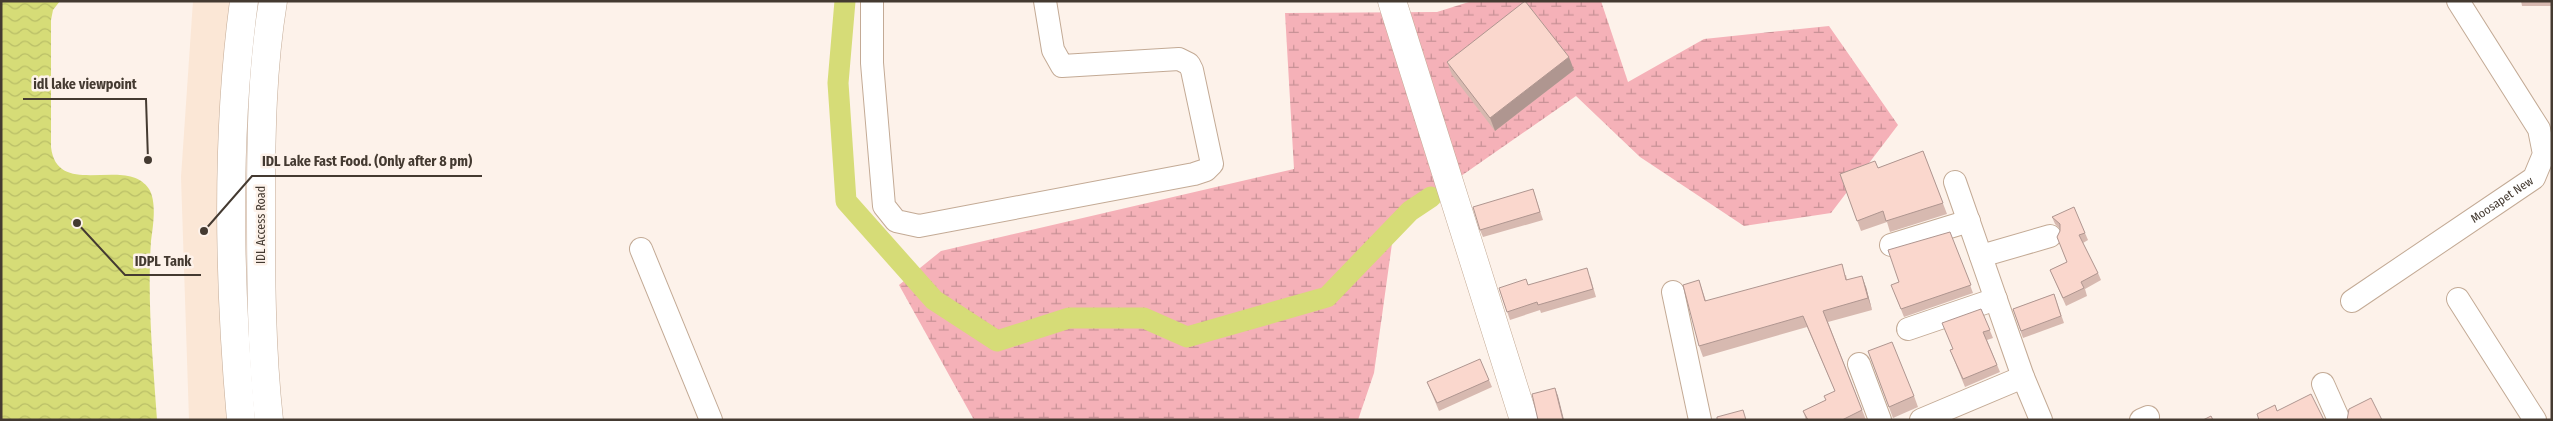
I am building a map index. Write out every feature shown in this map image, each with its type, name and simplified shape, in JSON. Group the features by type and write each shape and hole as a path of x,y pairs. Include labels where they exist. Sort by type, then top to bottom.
{"street":[{"path":"241,420 233,278 233,137 239,38 244,1"},
{"name":"IDL Access Road","path":"269,420 265,384 261,271 261,136 267,37 273,1"},
{"path":"872,1 872,63 884,206 896,221 919,226 1185,176 1206,170 1212,164 1192,70 1189,64 1179,59 1062,66 1053,50 1044,1"},
{"path":"1392,1 1524,420"},
{"name":"Moosapet New","path":"2352,301 2534,178 2544,154 2539,129 2458,1"},
{"path":"1956,182 2022,377 2041,420"},
{"path":"1891,245 1969,221"},
{"path":"1981,256 2050,236"},
{"path":"641,249 711,420"},
{"path":"1673,292 1700,420"},
{"path":"1908,329 1996,299"},
{"path":"2458,299 2535,420"},
{"path":"1859,364 1880,420"},
{"path":"1920,420 2022,377"},
{"path":"2323,384 2339,420"}],"shaded area":[{"path":"193,1 235,1 233,420 189,420 181,177"}],"green space":[{"path":"1472,1 1601,1 1628,82 1704,39 1829,26 1898,125 1831,213 1744,226 1640,157 1576,96 1395,222 1374,373 1358,420 974,420 899,285 941,251 1294,169 1285,13 1437,12"}],"water":[{"path":"1,1 60,1 53,10 51,20 51,147 56,163 66,171 79,175 125,176 139,180 149,189 151,194 154,214 150,263 150,308 157,420 1,420"}],"building":[{"path":"1525,1 1569,57 1490,118 1447,62"},
{"path":"1923,151 1943,203 1886,221 1883,211 1857,221 1840,174 1875,161 1878,168"},
{"path":"1533,189 1540,212 1480,230 1473,207"},
{"path":"2074,207 2085,233 2079,235 2098,273 2081,282 2084,288 2063,298 2050,270 2067,262 2057,237 2060,231 2060,224 2052,217"},
{"path":"1950,232 1971,285 1901,309 1891,285 1899,282 1888,250"},
{"path":"1842,264 1846,280 1862,276 1868,298 1823,311 1862,410 1842,420 1808,420 1803,411 1826,400 1824,396 1835,391 1803,316 1699,346 1683,285 1699,280 1705,301"},
{"path":"1587,268 1593,289 1538,305 1537,302 1507,312 1499,288 1526,279 1528,285"},
{"path":"2054,294 2061,316 2021,331 2013,309"},
{"path":"1981,309 1990,330 1983,332 1997,365 1963,379 1950,350 1953,349 1942,323"},
{"path":"1892,342 1914,396 1889,407 1868,351"},
{"path":"1480,359 1489,380 1437,403 1427,382"},
{"path":"1555,388 1563,420 1538,420 1532,394"},
{"path":"2311,394 2324,420 2259,420 2257,414 2275,405 2277,411"},
{"path":"2371,398 2382,420 2347,420 2349,409"},
{"path":"1743,410 1746,420 1717,420 1717,417"},
{"path":"2211,416 2213,420 2203,420"}],"waterway":[{"path":"845,1 838,83 846,201 934,300 997,341 1069,318 1144,318 1187,337 1327,297 1410,211 1431,197"}],"place":[{"name":"idl lake viewpoint","path":"148,160"},
{"name":"IDPL Tank","path":"77,223"},
{"name":"IDL Lake Fast Food. (Only after 8 pm)","path":"204,231"}]}
